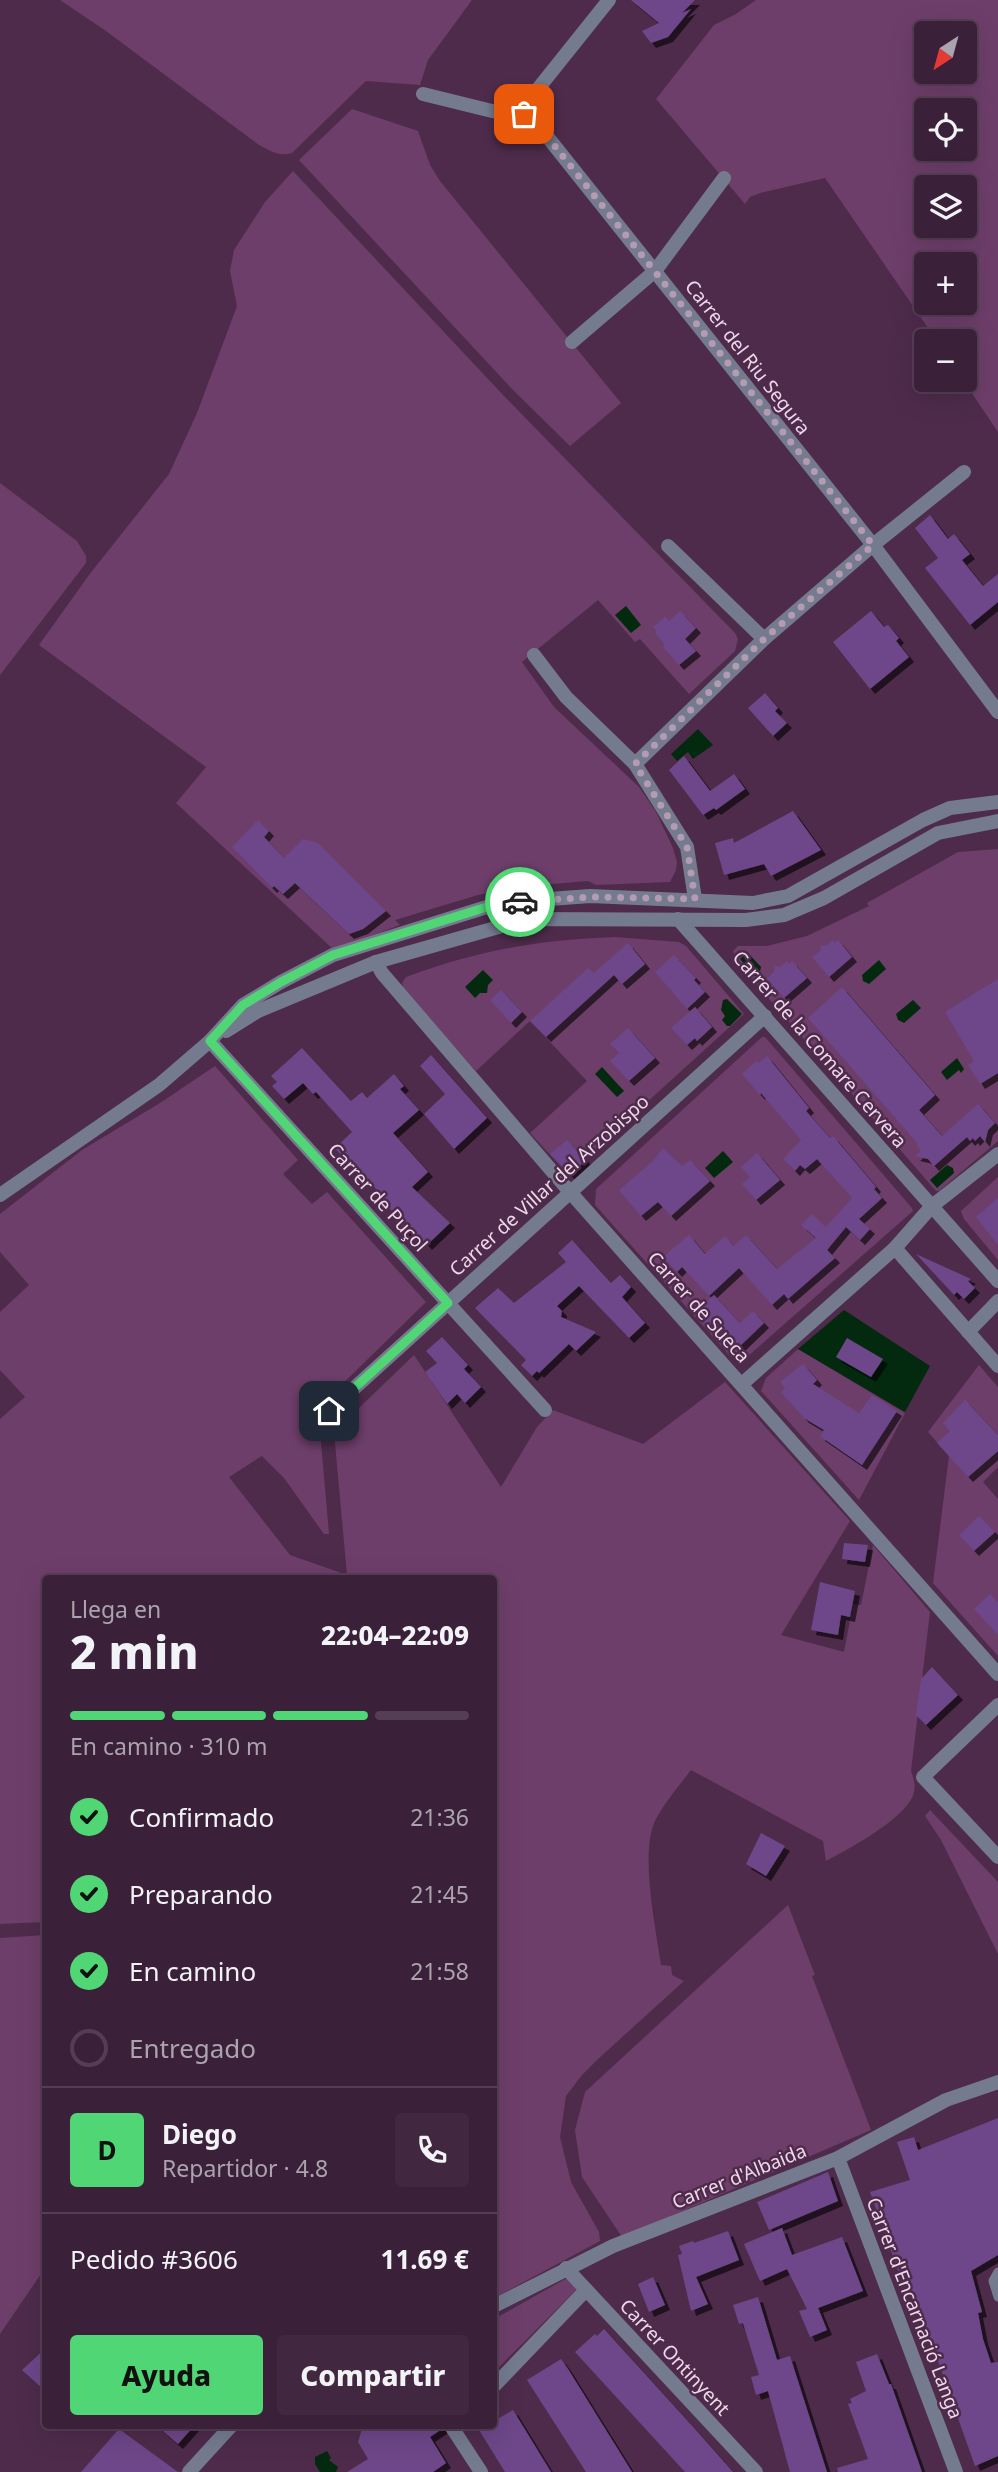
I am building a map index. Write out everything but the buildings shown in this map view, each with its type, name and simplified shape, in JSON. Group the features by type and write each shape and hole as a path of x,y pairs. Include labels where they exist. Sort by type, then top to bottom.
{"street":[{"path":"423,94 492,111 524,114 537,90 609,0"},
{"name":"Carrer del Riu Segura","path":"524,114 538,125 873,545 998,712"},
{"path":"572,342 655,271 724,178"},
{"path":"635,764 764,639 873,545 964,472"},
{"path":"668,546 764,639"},
{"path":"534,655 566,697 635,764 687,847 695,899"},
{"path":"0,1195 159,1085 210,1041 243,1005 333,955 490,906 523,901 590,897 753,903 788,896 923,820 950,808 998,802"},
{"path":"210,1041 258,1011 376,962 527,919 746,920 784,915 824,898 938,833 998,821"},
{"name":"Carrer de la Comare Cervera","path":"678,919 998,1281"},
{"name":"Carrer de Sueca","path":"376,962 382,973 570,1192 998,1674"},
{"name":"Carrer de Villar del Arzobispo","path":"329,1411 765,1016"},
{"name":"Carrer de Puçol","path":"210,1041 545,1410"},
{"path":"741,1384 895,1248 932,1206 998,1154"},
{"path":"895,1248 998,1366"},
{"path":"968,1332 998,1301"},
{"path":"998,1705 923,1777 998,1857"},
{"name":"Carrer d'Albaida","path":"497,2304 625,2241 838,2158 946,2100 998,2082"},
{"name":"Carrer d'Encarnació Langa","path":"838,2158 956,2472"},
{"name":"Carrer Ontinyent","path":"566,2268 755,2472"},
{"path":"497,2383 586,2290"},
{"path":"189,2472 228,2429"},
{"path":"455,2429 481,2472"}],"lane":[{"path":"998,2272 993,2281 998,2297"}],"shaded area":[{"path":"60,0 472,0 428,60 420,85 366,81 292,153 283,154 259,145"},
{"path":"756,0 998,0 998,432 971,392 977,392 977,329 929,329 919,315 977,315 977,252 914,252 914,308 825,178 760,193 750,197 745,204 656,99 714,25"},
{"path":"352,109 418,131 430,165 440,181 621,403 570,446 512,389 299,160"},
{"path":"293,171 504,396 735,633 738,639 735,651 689,694 640,639 635,642 598,600 522,662 554,707 639,787 656,812 677,862 670,882 596,885 588,881 527,886 478,895 395,920 400,925 334,950 176,803 206,767 39,645 89,575 169,474 197,413 237,306 230,271 234,250 265,202"},
{"path":"0,483 77,541 86,556 86,563 0,675"},
{"path":"626,606 641,625 631,633 615,615"},
{"path":"698,729 713,745 693,759 688,752 677,761 671,754"},
{"path":"998,849 998,1141 936,1191 738,963 733,951 738,946 767,946 807,936 869,906 867,903 958,852"},
{"path":"615,937 679,942 686,946 744,1014 568,1174 530,1133 587,1081 530,1021 476,1071 403,989 402,983 406,977 484,953 534,944"},
{"path":"747,952 761,967 759,976 754,976 740,959"},
{"path":"879,960 886,969 869,984 863,981 862,975"},
{"path":"483,970 493,980 488,985 487,993 480,993 475,998 465,987"},
{"path":"727,999 742,1014 730,1026 722,1020 725,1016 721,1010 723,1000"},
{"path":"913,1000 921,1008 904,1023 898,1020 896,1014"},
{"path":"765,1037 913,1211 747,1357 731,1357 595,1205 596,1189"},
{"path":"957,1058 964,1069 947,1080 941,1072"},
{"path":"215,1066 298,1160 283,1174 312,1204 327,1192 426,1302 318,1408 329,1534 324,1534 284,1478 262,1456 229,1477 290,1555 347,1575 42,1575 42,1922 0,1924 0,1419 25,1397 0,1370 0,1312 29,1285 0,1252 0,1214 82,1150"},
{"path":"602,1067 624,1091 617,1097 595,1074"},
{"path":"723,1151 733,1162 714,1178 705,1168"},
{"path":"947,1165 953,1168 954,1173 937,1188 930,1180"},
{"path":"998,1177 998,1260 964,1219 961,1211"},
{"path":"844,1310 930,1366 905,1412 798,1349"},
{"path":"798,1349 905,1413 859,1500 761,1391 766,1378"},
{"path":"414,1355 501,1487 537,1427 553,1410 643,1444 725,1382 850,1521 781,1635 844,1652 853,1604 861,1605 873,1545 930,1612 911,1771 915,1789 910,1802 889,1822 826,1861 823,1841 691,1770 656,1819 651,1833 649,1869 661,1965 671,1966 672,1975 684,1981 582,2075 566,2096 560,2137 571,2182 599,2232 600,2241 497,2296 497,1575 347,1575 334,1432"},
{"path":"979,1365 998,1387 998,1467 983,1482 998,1499 998,1656 933,1583 949,1456 928,1432"},
{"path":"930,1810 998,1882 998,1954 941,1840 925,1816"},
{"path":"788,1905 871,2130 622,2237 582,2177 575,2130 585,2092"},
{"path":"42,1935 42,2272 0,2334 0,1938"},
{"path":"569,2277 577,2289 497,2369 497,2317"},
{"path":"327,2451 331,2458 329,2460 338,2467 336,2472 320,2472 315,2464 315,2457"}],"way so far":[{"path":"520,902 590,897 695,899 687,847 635,764 764,639 873,545 538,125 524,114"}],"route":[{"path":"329,1411 448,1303 210,1041 243,1005 333,955 490,906 520,902"}]}
